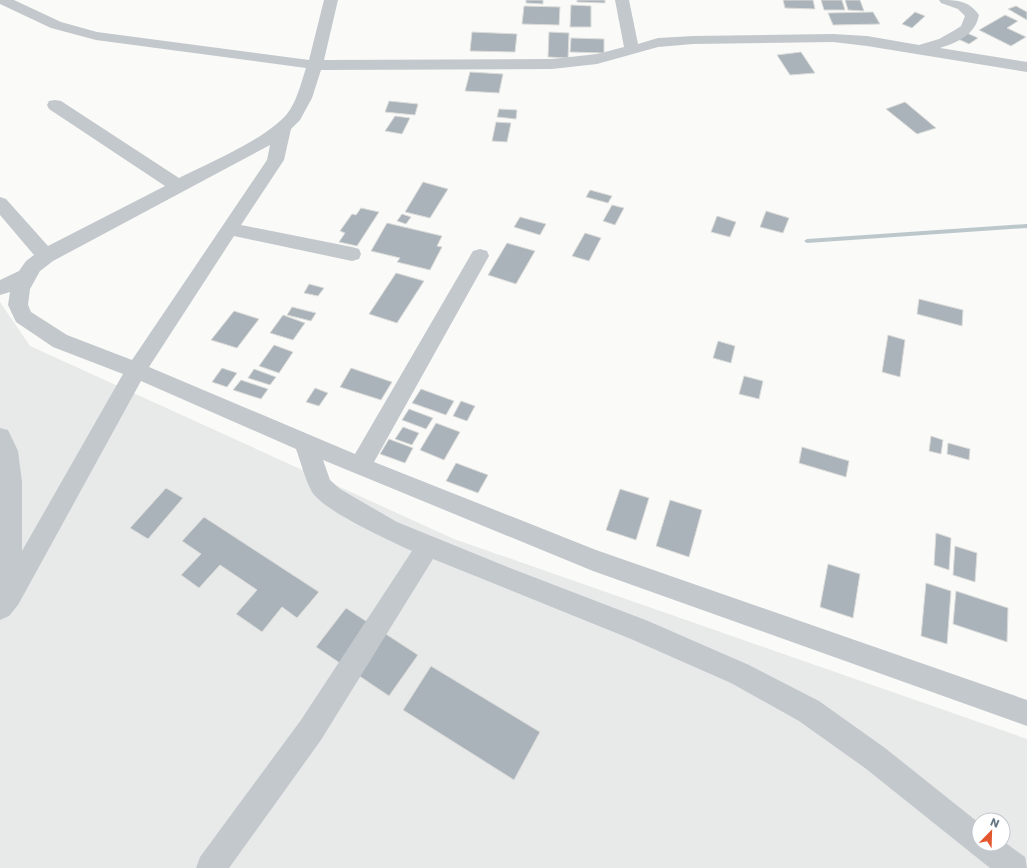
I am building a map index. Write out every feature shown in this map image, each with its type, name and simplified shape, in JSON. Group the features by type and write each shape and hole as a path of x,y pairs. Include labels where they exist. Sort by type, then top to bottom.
{"street":[{"path":"3,0 56,25 96,36 315,65 552,64 597,60 632,49 658,43 693,40 833,38 867,41 1027,67"},
{"path":"331,0 315,65 304,98 294,116 266,140 46,256 34,266 26,276 20,289 18,305 23,317 60,341 136,370 360,466 593,560 1027,713"},
{"path":"622,0 632,49"},
{"path":"920,50 946,41 965,30 969,25 972,15 963,6 946,0"},
{"path":"55,105 178,186"},
{"path":"4,603 136,370 275,160 283,127"},
{"path":"0,203 46,256"},
{"path":"229,229 352,254"},
{"path":"360,466 480,256"},
{"path":"0,288 26,276"},
{"path":"0,437 7,451 11,482 4,603"},
{"path":"305,442 321,486 332,496 390,530 503,577 639,630 747,678 809,711 875,758 971,835"},
{"path":"210,868 311,730 428,546"},
{"path":"993,852 1014,868"}],"shaded area":[{"path":"0,302 30,346 454,539 1027,739 1027,868 0,868"}],"building":[{"path":"526,0 543,0 543,4 526,3"},
{"path":"577,0 605,0 605,3 577,2"},
{"path":"783,0 813,0 815,9 785,8"},
{"path":"821,0 842,0 845,10 824,10"},
{"path":"845,0 860,0 864,11 848,10"},
{"path":"571,5 591,6 591,27 570,27"},
{"path":"524,6 560,7 559,25 522,24"},
{"path":"1016,6 1027,12 1027,20 1008,9"},
{"path":"873,12 880,24 833,25 828,13"},
{"path":"915,12 925,16 912,28 902,24"},
{"path":"1005,15 1018,21 1007,28 1026,37 1011,46 979,30"},
{"path":"472,32 517,34 515,52 470,51"},
{"path":"549,32 569,33 568,58 548,57"},
{"path":"967,33 978,38 969,44 958,39"},
{"path":"571,38 604,39 604,53 570,52"},
{"path":"801,52 815,73 790,75 777,55"},
{"path":"470,72 503,74 499,93 465,91"},
{"path":"389,101 418,104 415,115 385,112"},
{"path":"905,102 936,128 917,134 886,109"},
{"path":"499,109 517,110 516,119 497,117"},
{"path":"395,116 410,118 402,134 385,131"},
{"path":"496,122 511,123 507,142 492,141"},
{"path":"423,182 448,189 430,218 405,212"},
{"path":"590,190 612,196 608,203 586,197"},
{"path":"612,205 624,208 615,225 603,221"},
{"path":"361,208 379,212 357,246 339,242 345,233 340,231 352,214 356,215"},
{"path":"766,211 789,218 783,233 760,227"},
{"path":"402,214 411,217 406,224 397,221"},
{"path":"717,216 736,222 730,237 711,232"},
{"path":"520,217 546,224 540,235 514,227"},
{"path":"387,223 442,236 437,246 442,247 430,270 397,262 400,258 371,251"},
{"path":"585,233 601,238 589,261 572,256"},
{"path":"507,243 535,251 516,284 488,275"},
{"path":"396,273 424,281 397,323 369,314"},
{"path":"309,284 324,288 318,296 304,293"},
{"path":"919,299 963,310 962,326 917,314"},
{"path":"292,307 316,313 311,321 287,315"},
{"path":"234,311 259,319 237,348 211,340"},
{"path":"283,315 305,323 293,340 270,333"},
{"path":"888,335 905,340 900,377 882,372"},
{"path":"718,341 735,346 731,363 713,358"},
{"path":"274,345 293,352 279,373 259,366"},
{"path":"222,368 237,373 227,387 212,382"},
{"path":"351,368 392,382 381,400 340,387"},
{"path":"254,369 276,377 270,385 248,378"},
{"path":"744,376 763,381 759,399 739,394"},
{"path":"241,380 268,389 261,399 233,390"},
{"path":"315,388 328,393 319,406 306,402"},
{"path":"421,389 454,401 446,415 412,403"},
{"path":"461,401 475,406 467,421 453,416"},
{"path":"409,409 433,418 426,429 402,420"},
{"path":"436,423 460,432 444,460 420,450"},
{"path":"403,427 419,433 412,445 395,439"},
{"path":"931,436 943,440 941,454 929,451"},
{"path":"389,439 413,448 405,463 380,454"},
{"path":"948,443 970,449 969,460 947,454"},
{"path":"802,447 849,461 846,477 799,463"},
{"path":"456,463 488,475 478,493 446,481"},
{"path":"166,488 183,498 148,539 130,528"},
{"path":"620,489 649,498 636,540 606,530"},
{"path":"670,500 702,510 689,557 656,546"},
{"path":"204,517 319,592 297,618 282,607 262,632 236,614 257,590 220,565 199,588 181,575 201,554 182,541"},
{"path":"936,533 951,538 949,570 934,565"},
{"path":"955,546 977,553 975,582 953,575"},
{"path":"828,564 860,574 853,618 820,607"},
{"path":"926,583 951,591 947,644 921,636"},
{"path":"956,591 1008,608 1007,642 953,624"},
{"path":"346,608 418,655 389,696 316,647"},
{"path":"431,666 540,732 514,780 403,710"}],"waterway":[{"path":"807,241 1027,226"}]}
